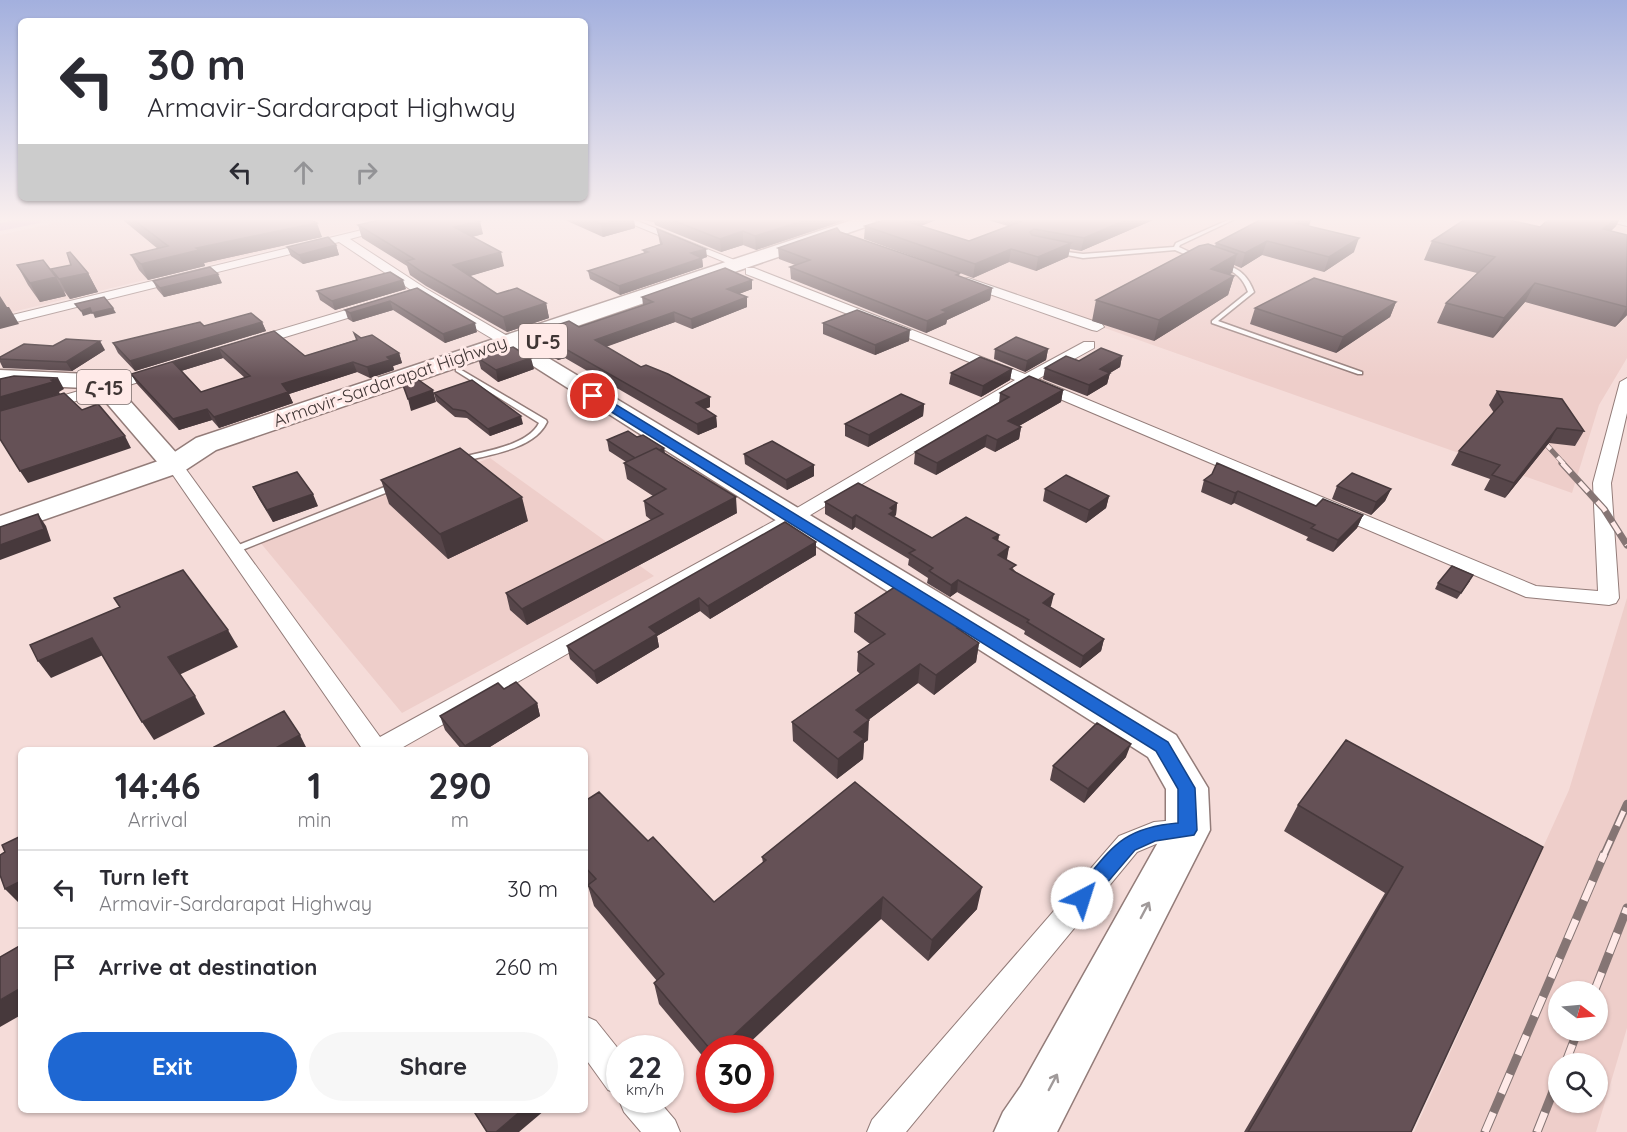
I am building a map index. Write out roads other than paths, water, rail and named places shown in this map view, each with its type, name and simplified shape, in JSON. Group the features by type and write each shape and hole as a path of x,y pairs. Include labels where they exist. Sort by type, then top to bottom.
{"highway":[{"name":"Armavir-Sardarapat Highway","path":"181,460 206,444 513,345 726,273"},
{"name":"Armavir-Sardarapat Highway","path":"0,526 181,460 221,451 458,370 513,345"},
{"name":"Armavir-Sardarapat Highway","path":"513,345 791,519 1162,746 1186,788 1188,830"},
{"path":"1023,1132 1041,1106 1188,830"}],"main road":[{"name":"Հ-15","path":"0,377 88,381 106,388 181,460"}],"street":[{"path":"0,322 200,273"},
{"path":"394,273 513,345"},
{"path":"758,273 1026,380 1533,592 1609,597 1602,483 1627,382"},
{"path":"957,278 1097,327"},
{"path":"241,346 421,291"},
{"path":"382,747 791,519 1089,345"},
{"path":"0,419 174,367"},
{"path":"181,460 234,550 375,747"},
{"path":"884,1132 1128,844 1154,833 1188,830"},
{"path":"588,1036 606,1060"},
{"path":"647,1113 663,1132"}],"lane":[{"path":"1241,273 1248,280 1251,292 1214,322 1360,373"},
{"path":"449,465 532,439 542,429 543,422 458,370"},
{"path":"234,550 406,482"}],"railway":[{"path":"1544,442 1564,464"},
{"path":"1562,463 1604,509 1627,545"},
{"path":"1604,855 1627,804"},
{"path":"1485,1132 1604,854"},
{"path":"1598,981 1627,908"},
{"path":"1569,1053 1574,1041"},
{"path":"1537,1132 1548,1104"}]}
